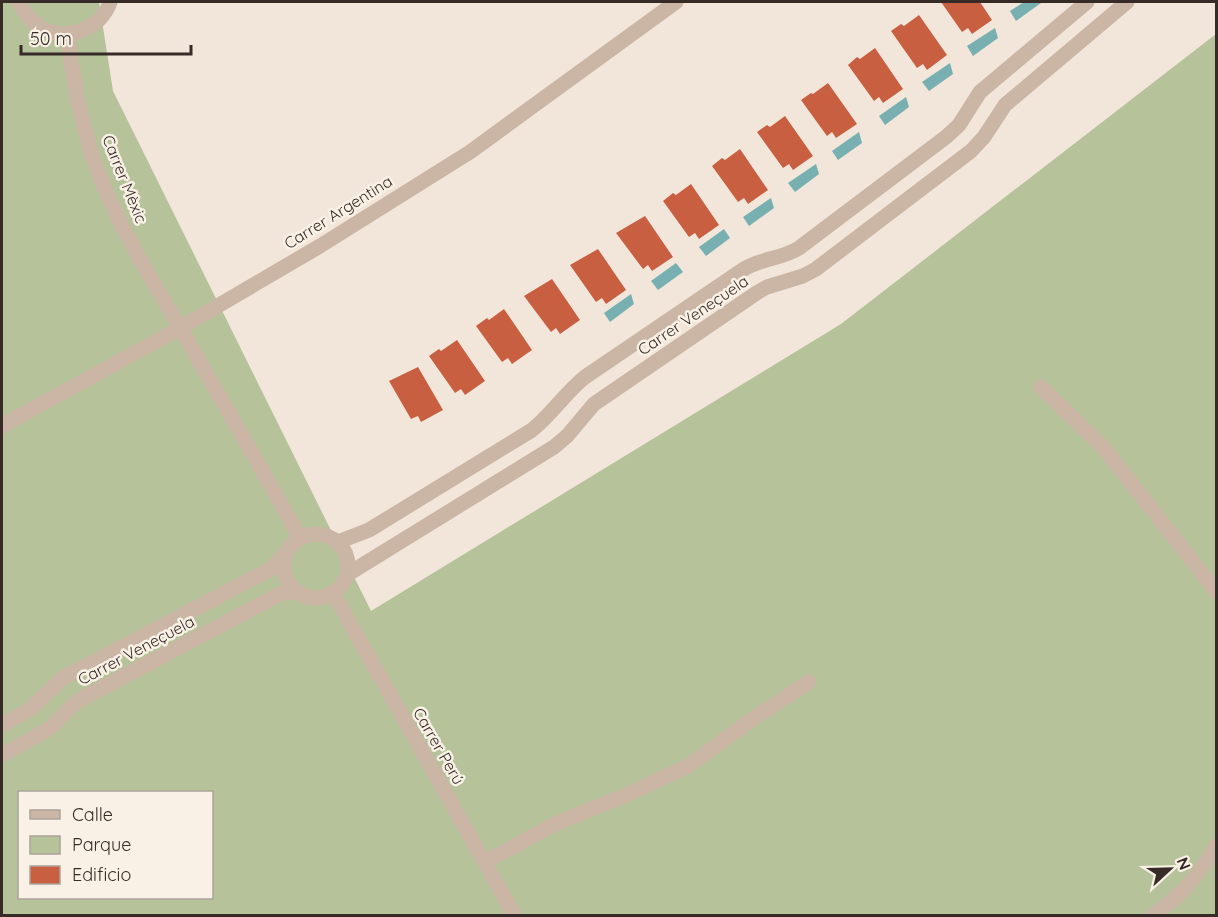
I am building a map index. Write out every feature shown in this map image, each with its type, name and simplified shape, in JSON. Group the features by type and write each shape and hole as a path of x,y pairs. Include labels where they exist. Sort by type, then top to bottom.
{"street":[{"path":"19,2 27,16 40,27 55,33 68,33 87,28 100,19 110,2"},
{"name":"Carrer Argentina","path":"2,426 180,328 320,246 470,152 676,2"},
{"name":"Carrer Veneçuela","path":"338,542 369,530 532,430 585,377 744,269 758,261 785,255 799,248 946,137 959,124 980,92 1087,2"},
{"name":"Carrer Veneçuela","path":"348,574 554,447 567,436 594,404 750,298 774,284 803,276 836,255 971,151 984,137 992,122 1009,101 1127,2"},
{"name":"Carrer Mèxic","path":"68,33 71,71 76,96 94,159 122,224 180,328"},
{"path":"180,328 300,538"},
{"path":"1041,387 1104,448 1216,591"},
{"path":"309,534 321,534 338,542 346,552 348,563 348,574 344,584 333,593 316,598 306,597 297,591 290,584 286,574 284,564 287,552 300,538 309,534"},
{"name":"Carrer Veneçuela","path":"2,725 29,710 63,678 269,570 287,552"},
{"name":"Carrer Veneçuela","path":"2,755 49,729 83,698 280,594 297,591"},
{"name":"Carrer Perú","path":"333,593 515,915"},
{"path":"485,862 555,824 631,794 688,766 809,682"},
{"path":"1152,915 1188,888 1216,846"}],"green space":[{"path":"2,2 99,2 113,91 371,611 841,324 1216,34 1216,915 2,916"}],"water":[{"path":"1024,2 1041,3 1016,21 1010,11"},
{"path":"995,28 998,38 973,56 967,46"},
{"path":"950,63 953,74 929,91 922,82"},
{"path":"906,97 909,107 885,125 879,116"},
{"path":"859,132 862,143 838,160 832,151"},
{"path":"816,164 819,174 795,192 788,183"},
{"path":"771,198 774,208 749,226 743,217"},
{"path":"724,229 730,238 706,256 699,247"},
{"path":"676,263 683,272 658,290 651,281"},
{"path":"631,294 634,304 610,322 604,313"}],"building":[{"path":"941,2 980,2 992,20 972,34 968,28 962,32"},
{"path":"919,15 947,55 927,70 923,64 917,68 891,31 901,24 904,26"},
{"path":"875,48 903,89 883,103 879,97 874,101 848,65 857,57 860,59"},
{"path":"828,83 857,124 836,138 832,132 827,136 801,100"},
{"path":"785,116 813,156 793,170 789,164 783,168 757,132 767,125 770,127"},
{"path":"740,149 768,190 748,204 744,198 738,202 712,166"},
{"path":"691,184 719,225 699,239 695,233 689,237 663,201"},
{"path":"645,216 673,257 652,271 648,265 643,269 616,233"},
{"path":"598,249 626,290 606,304 602,298 596,302 570,265"},
{"path":"552,279 580,320 560,334 556,328 551,332 524,296"},
{"path":"504,309 532,350 512,364 508,358 502,362 476,326"},
{"path":"457,340 485,381 465,395 461,389 455,393 429,356"},
{"path":"418,367 443,410 421,422 418,416 411,419 389,381"}]}
